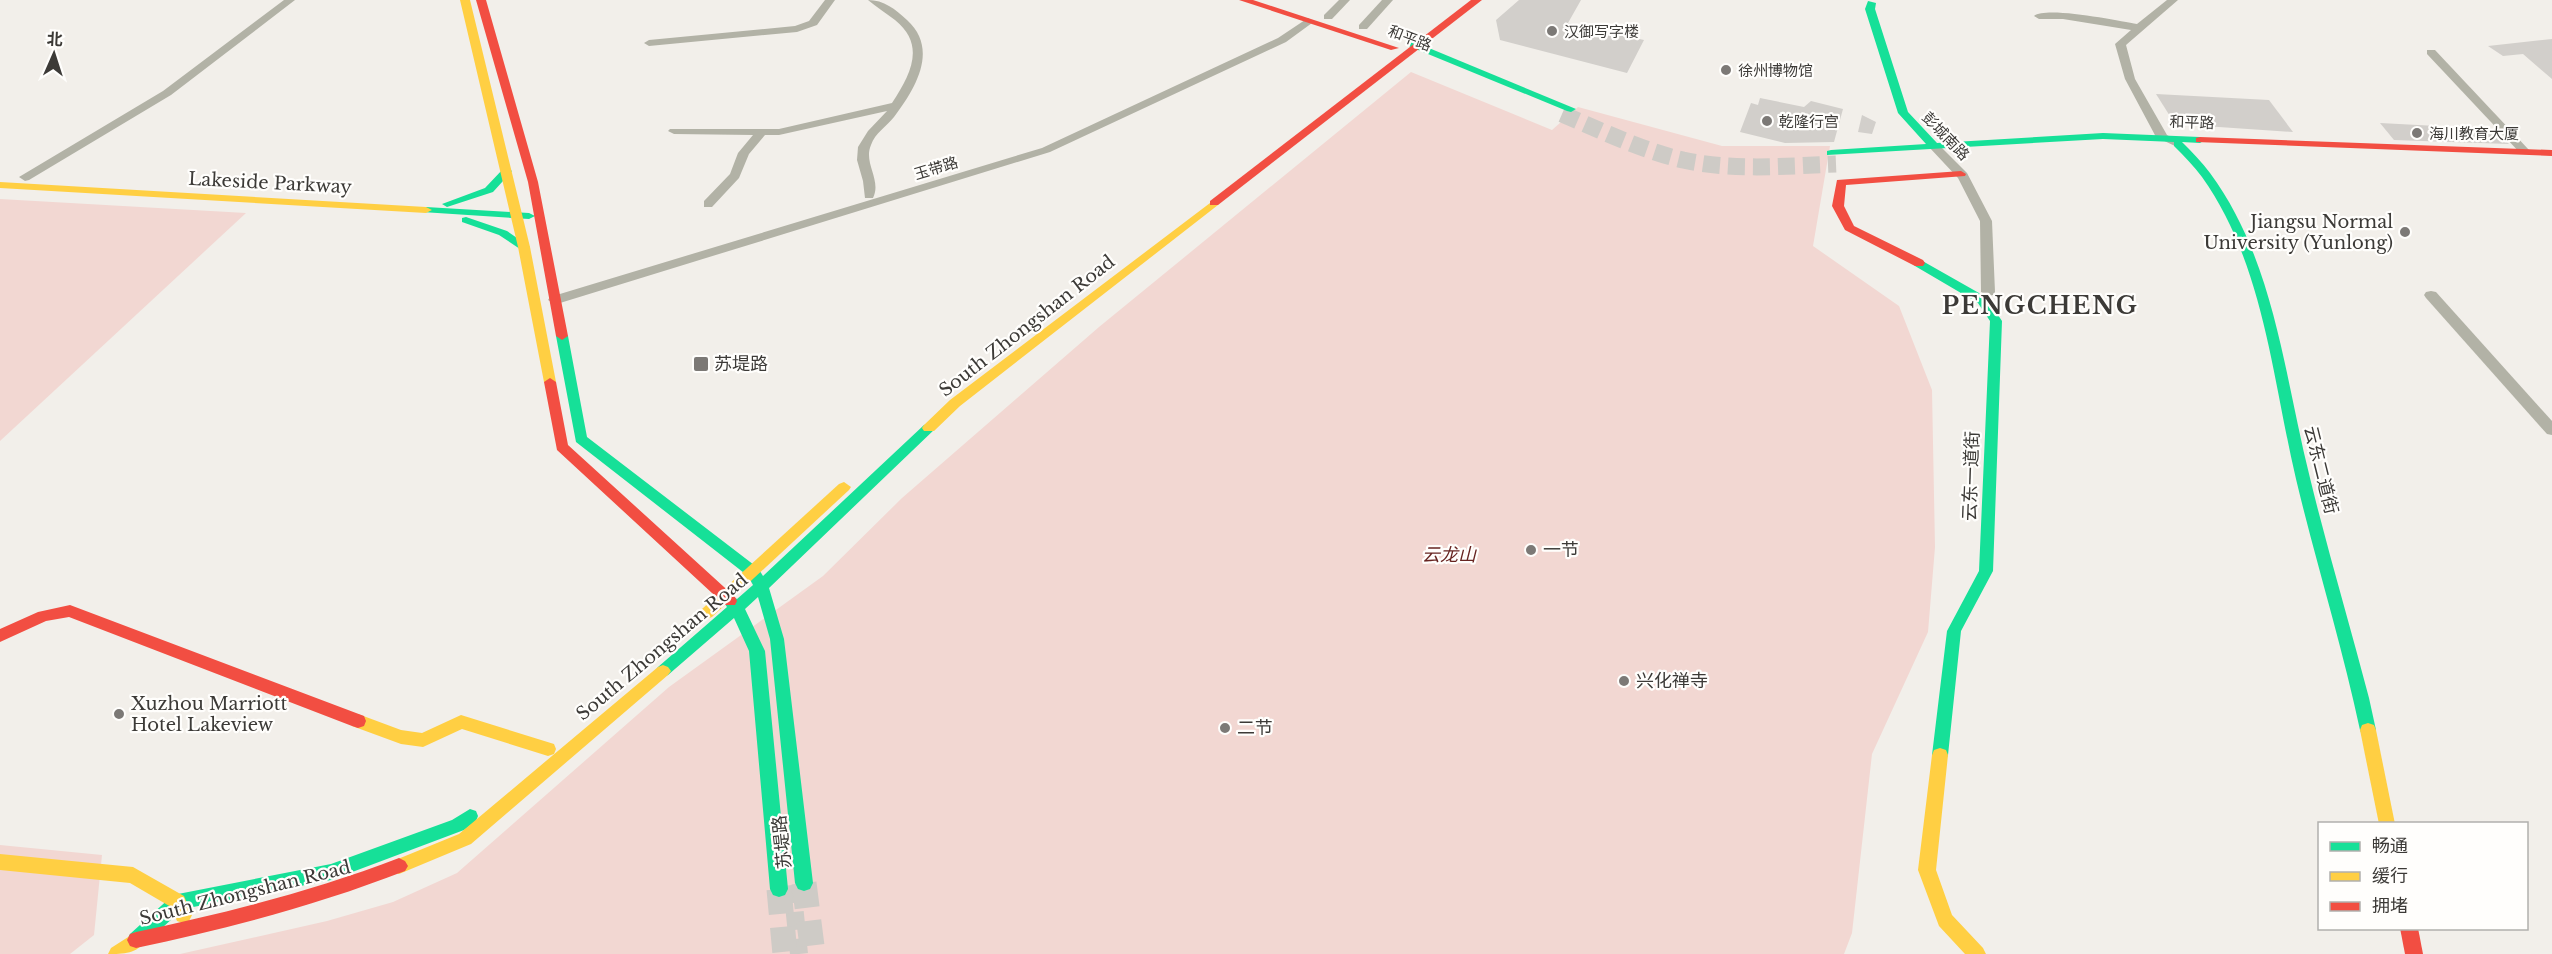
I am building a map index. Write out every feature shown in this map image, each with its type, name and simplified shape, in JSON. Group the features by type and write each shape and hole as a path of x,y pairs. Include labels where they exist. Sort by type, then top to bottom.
{"main road":[{"name":"苏堤路","path":"465,0 524,247 562,447 736,607 757,651 779,890"},
{"name":"苏堤路","path":"481,0 533,182 581,439 720,549 753,572 763,585 765,603 777,639 804,883"},
{"name":"和平路","path":"1244,0 1308,21 1399,45"},
{"name":"和平路","path":"1276,0 1363,27 1399,45 1566,112"},
{"name":"South Zhongshan Road","path":"928,409 1458,0"},
{"name":"South Zhongshan Road","path":"136,940 190,929 345,888 465,839 763,585 955,404 1477,0"},
{"name":"彭城南路","path":"1871,3 1870,9 1903,113 1939,150"},
{"name":"和平路","path":"1833,158 2103,135 2552,153"},
{"name":"和平路","path":"1939,150 2108,142 2552,165"},
{"name":"云东二道街","path":"2178,144 2196,160 2222,199 2256,272 2303,477 2354,664 2387,822"},
{"path":"447,204 477,198 503,179 507,171"},
{"name":"云东一道街","path":"1961,174 1841,182 1838,206 1850,228 1953,281 1982,300 1996,321 1986,571 1954,631 1927,870 1945,920 1977,954"},
{"name":"Lakeside Parkway","path":"0,175 447,204"},
{"name":"Lakeside Parkway","path":"0,185 383,207 516,211"},
{"path":"447,204 538,211"},
{"path":"383,207 416,216 466,220 503,233 524,247"},
{"name":"South Zhongshan Road","path":"694,624 858,474"},
{"path":"0,636 36,618 60,611 70,611 401,737 423,740 460,722 548,749"},
{"name":"South Zhongshan Road","path":"136,940 178,902 332,872 458,825 485,803"},
{"path":"0,862 132,875 178,902 190,929"},
{"path":"2409,930 2414,954"},
{"path":"117,954 136,940"}],"street":[{"path":"25,177 167,93 290,0"},
{"path":"649,43 796,29 813,23 830,0"},
{"path":"869,195 870,177 861,157 865,144 896,106 911,83 918,42 916,36 898,18 873,0"},
{"path":"1328,17 1346,0"},
{"path":"1363,27 1388,0"},
{"path":"2173,0 2120,44 2130,79 2162,137 2178,144"},
{"path":"2039,16 2063,16 2140,28"},
{"name":"玉带路","path":"555,303 1046,150 1282,40 1308,21"},
{"path":"2431,52 2525,152"},
{"path":"674,131 762,132 798,129 827,120 896,106"},
{"path":"708,204 735,175 744,153 760,139 762,132"},
{"name":"彭城南路","path":"1939,150 1973,191 1986,221 1988,292"},
{"path":"2431,295 2552,430"}],"green space":[{"name":"云龙山","path":"1411,72 1552,130 1578,107 1722,146 1830,146 1813,246 1899,306 1932,390 1935,547 1928,632 1872,754 1852,933 1844,954 180,954 327,921 393,902 457,873 669,687 823,576 902,498 1099,327"},
{"path":"0,199 246,213 0,441"},
{"path":"0,845 102,855 94,935 70,954 0,954"}],"building":[{"name":"汉御写字楼","path":"1519,0 1581,0 1568,23 1644,40 1627,73 1500,40 1496,20"},
{"path":"2552,39 2552,79 2523,54 2503,56 2488,46"},
{"path":"2156,94 2269,100 2293,132 2175,124"},
{"name":"乾隆行宫","path":"1760,98 1804,107 1811,101 1843,109 1834,142 1785,143 1740,132 1751,103 1758,105"},
{"path":"1862,115 1876,122 1872,134 1858,132"},
{"path":"2380,123 2494,129 2509,144 2394,140"}],"tunnel":[{"path":"1562,114 1637,146 1683,160 1740,167 1836,164"},
{"path":"804,883 813,954"},
{"path":"792,885 799,954"},
{"path":"779,889 785,954"}],"traffic: fast":[{"path":"1871,3 1870,9 1903,113 1935,147"},
{"path":"1409,43 1571,109"},
{"path":"1831,153 2103,136 2200,140"},
{"path":"2178,144 2205,174 2229,212 2259,285 2303,479 2368,730"},
{"path":"447,204 489,190 507,171"},
{"path":"426,210 529,216"},
{"path":"466,220 503,233 524,247"},
{"path":"1919,263 1982,300 1996,321 1986,571 1954,631 1940,755"},
{"path":"562,336 581,439 753,572 762,587 777,639 804,883"},
{"path":"663,671 763,585 929,428"},
{"path":"730,601 736,607 757,651 779,889"},
{"path":"136,940 178,902 331,872 458,825 470,816"}],"traffic: slow":[{"path":"465,0 524,247 550,382"},
{"path":"0,185 426,210"},
{"path":"929,428 955,403 1214,203"},
{"path":"707,613 844,487"},
{"path":"399,866 465,839 663,671"},
{"path":"358,721 401,737 423,740 461,722 548,749"},
{"path":"2368,730 2387,822"},
{"path":"1940,755 1927,870 1945,920 1977,954"},
{"path":"0,862 133,875 178,902 183,915"},
{"path":"117,954 136,940"}],"traffic: jam":[{"path":"481,0 533,182 562,336"},
{"path":"1244,0 1394,48"},
{"path":"1214,203 1477,0"},
{"path":"2200,140 2552,153"},
{"path":"1919,263 1849,228 1838,206 1841,182 1961,174"},
{"path":"550,382 562,447 730,601"},
{"path":"0,636 43,616 70,611 358,721"},
{"path":"136,940 269,909 399,866"},
{"path":"2409,930 2414,954"}],"place":[{"name":"汉御写字楼","path":"1552,31"},
{"name":"徐州博物馆","path":"1726,70"},
{"name":"乾隆行宫","path":"1767,121"},
{"name":"海川教育大厦","path":"2417,133"},
{"name":"Jiangsu Normal University (Yunlong)","path":"2405,232"},
{"name":"苏堤路","path":"701,364"},
{"name":"一节","path":"1531,550"},
{"name":"兴化禅寺","path":"1624,681"},
{"name":"Xuzhou Marriott Hotel Lakeview","path":"119,714"},
{"name":"二节","path":"1225,728"}],"district":[{"name":"PENGCHENG","path":"2040,305"}]}
